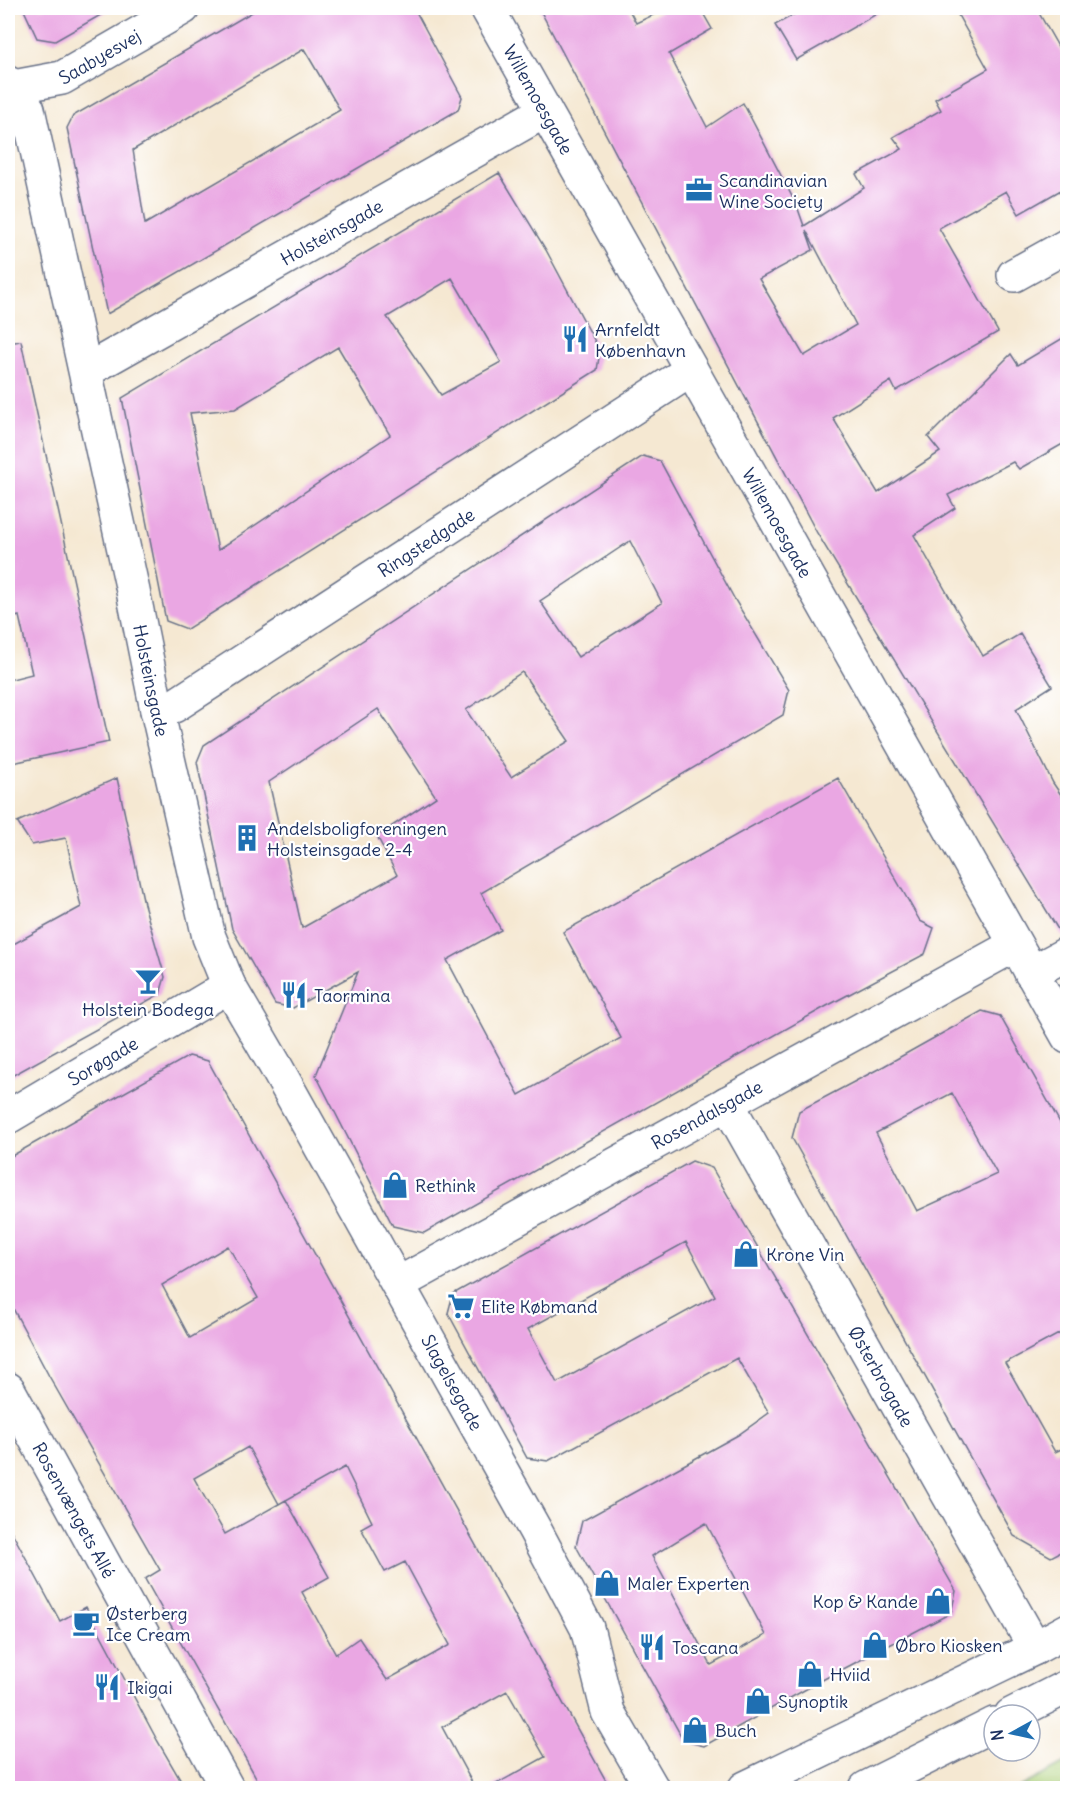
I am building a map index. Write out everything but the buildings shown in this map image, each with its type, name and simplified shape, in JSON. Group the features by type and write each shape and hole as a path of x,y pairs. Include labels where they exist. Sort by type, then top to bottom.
{"street":[{"name":"Saabyesvej","path":"8,86 62,78 183,8"},
{"name":"Willemoesgade","path":"487,8 1068,1037"},
{"name":"Holsteinsgade","path":"8,86 28,109 209,937 229,986"},
{"name":"Holsteinsgade","path":"86,371 545,111"},
{"path":"1014,275 1068,244"},
{"name":"Ringstedgade","path":"158,710 174,706 691,370"},
{"name":"Rosendalsgade","path":"398,1284 1015,945"},
{"path":"1031,973 1068,953"},
{"name":"Sorøgade","path":"8,1117 229,986"},
{"name":"Slagelsegade","path":"229,986 398,1284 587,1628 608,1712 652,1788"},
{"name":"Østerbrogade","path":"727,1103 1035,1648"},
{"name":"Rosenvængets Allé","path":"8,1389 227,1788"},
{"path":"745,1788 1068,1630"},
{"path":"1035,1703 1068,1686"},
{"path":"866,1788 982,1730"}],"green space":[{"path":"1067,1762 1067,1788 1018,1788"}],"place":[{"name":"Scandinavian Wine Society","path":"699,190"},
{"name":"Arnfeldt København","path":"575,339"},
{"name":"Andelsboligforeningen Holsteinsgade 2-4","path":"247,838"},
{"name":"Holstein Bodega","path":"148,981"},
{"name":"Taormina","path":"294,995"},
{"name":"Rethink","path":"395,1185"},
{"name":"Krone Vin","path":"746,1254"},
{"name":"Elite Købmand","path":"461,1306"},
{"name":"Maler Experten","path":"607,1583"},
{"name":"Kop & Kande","path":"938,1601"},
{"name":"Østerberg Ice Cream","path":"86,1623"},
{"name":"Øbro Kiosken","path":"875,1645"},
{"name":"Toscana","path":"652,1647"},
{"name":"Hviid","path":"810,1674"},
{"name":"Ikigai","path":"107,1687"},
{"name":"Synoptik","path":"758,1701"},
{"name":"Buch","path":"695,1730"}]}
